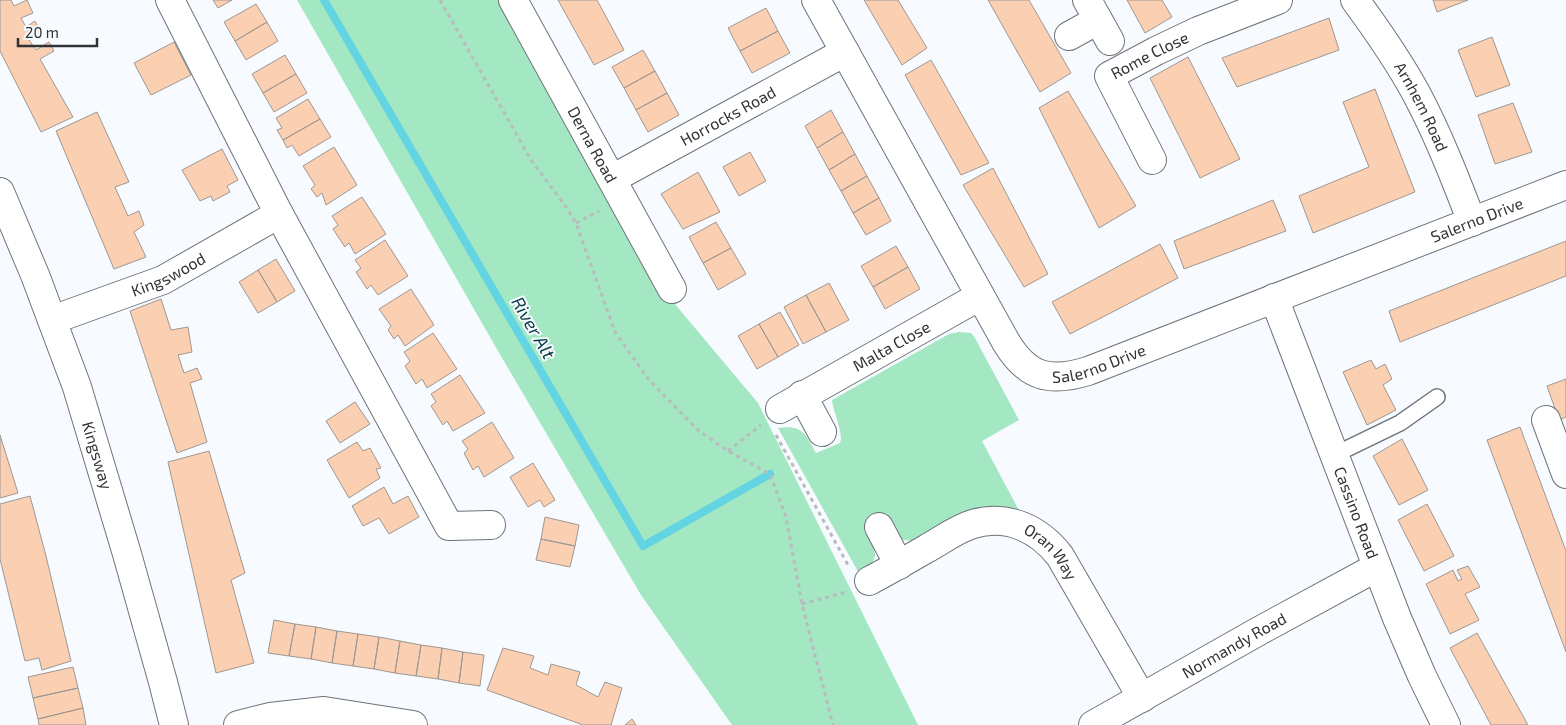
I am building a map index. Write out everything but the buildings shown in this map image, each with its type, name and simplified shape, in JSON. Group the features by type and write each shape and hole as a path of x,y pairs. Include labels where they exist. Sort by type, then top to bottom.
{"street":[{"path":"170,0 279,214 449,526 491,525"},
{"name":"Derna Road","path":"513,0 672,289"},
{"name":"Salerno Drive","path":"816,0 1016,358 1027,368 1056,378 1088,371 1566,185"},
{"name":"Rome Close","path":"1152,160 1109,76 1198,31 1278,0"},
{"name":"Arnhem Road","path":"1355,0 1415,91 1442,146 1472,222"},
{"path":"1069,36 1099,20"},
{"name":"Horrocks Road","path":"612,179 845,52"},
{"name":"Kingsway","path":"0,192 35,276 77,387 174,725"},
{"name":"Kingswood","path":"52,320 163,280 279,214"},
{"name":"Malta Close","path":"783,408 980,296"},
{"name":"Cassino Road","path":"1274,298 1411,650 1446,725"},
{"path":"783,408 822,432"},
{"path":"1546,420 1566,474"},
{"name":"Oran Way","path":"865,584 972,524 997,521 1010,522 1032,530 1048,542 1060,556 1142,698"},
{"path":"879,527 899,565"},
{"name":"Normandy Road","path":"1093,725 1259,631 1378,567"},
{"path":"238,725 270,718 324,712 413,725"}],"lane":[{"path":"1334,455 1400,424 1437,397"}],"path":[{"path":"440,0 531,160 576,223 615,332 649,380 699,430 728,451 770,474 786,517 802,604 833,725"},
{"path":"728,451 783,408 865,584 802,604"}],"green space":[{"path":"297,0 498,0 648,272 758,403 918,725 732,725 641,595 498,351"},
{"path":"959,332 971,333 975,338 1019,420 982,441 1023,518 915,541 903,540 895,534 868,532 875,556 871,564 860,575 778,428 798,429 806,436 816,453 840,443 841,434 832,400 949,334"}],"waterway":[{"name":"River Alt","path":"324,0 643,546 770,474"}]}
